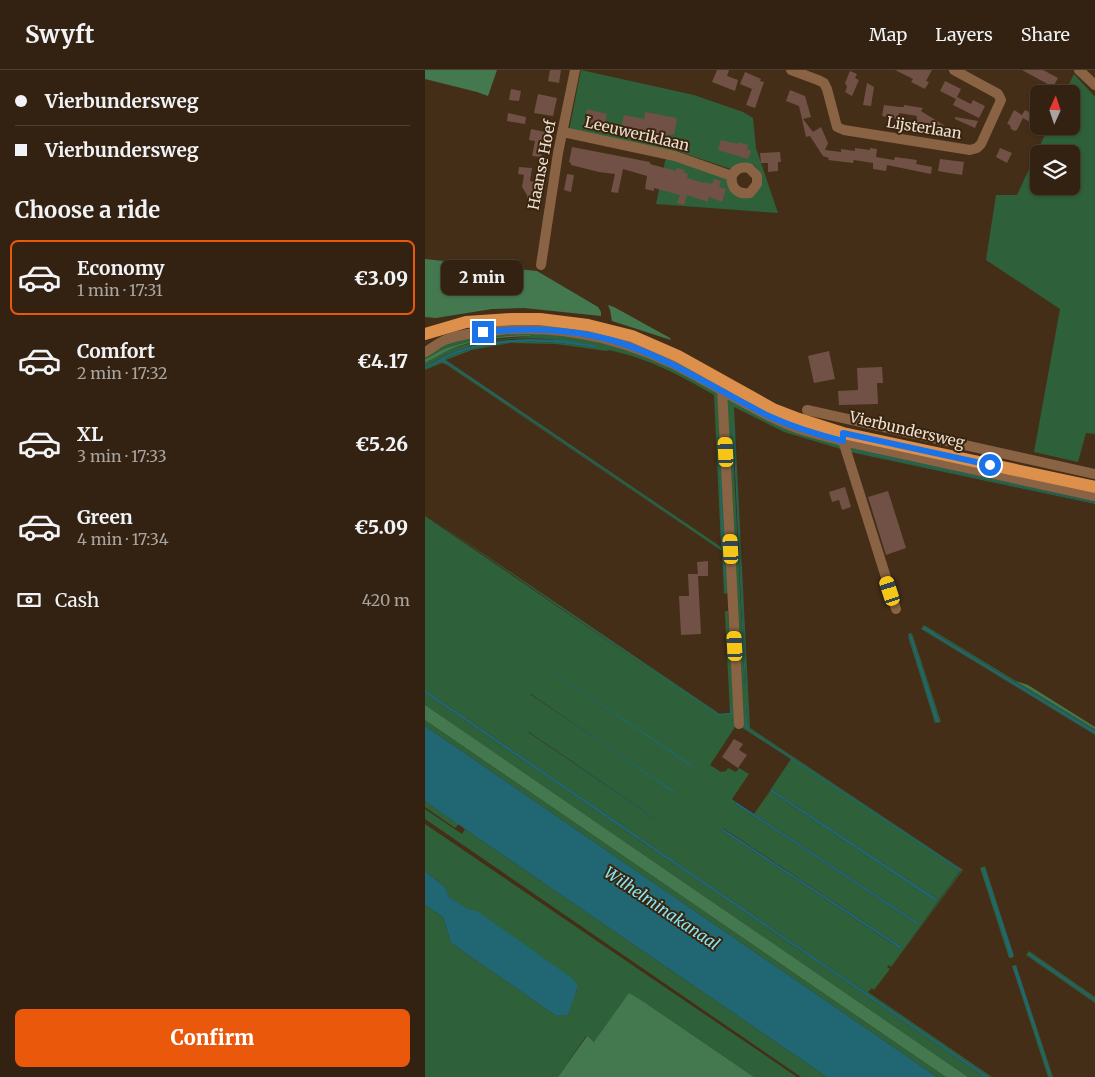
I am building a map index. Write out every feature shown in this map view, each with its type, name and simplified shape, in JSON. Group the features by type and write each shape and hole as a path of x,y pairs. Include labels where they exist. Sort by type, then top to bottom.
{"main road":[{"name":"Vierbundersweg","path":"425,334 466,322 512,318 578,323 613,331 678,356 721,386 773,409 844,431 1095,487"}],"street":[{"name":"Haanse Hoef","path":"541,265 550,202 575,70"},
{"name":"Lijsterlaan","path":"791,70 824,83 837,127 844,130 970,150 977,148 981,144 1001,100 998,94 955,70"},
{"path":"1079,70 1095,85"},
{"name":"Leeuweriklaan","path":"563,132 675,156 732,176"},
{"name":"Vierbundersweg","path":"425,352 447,339 475,334 512,329 557,330 610,340 641,350 721,386"},
{"path":"721,386 739,724"},
{"name":"Vierbundersweg","path":"807,410 844,431 1095,496"},
{"name":"Vierbundersweg","path":"844,431 1095,474"},
{"name":"Vierbundersweg","path":"844,431 896,609"}],"green space":[{"path":"425,70 497,70 488,96 425,79"},
{"path":"581,70 694,95 743,112 753,118 756,148 778,213 656,204 666,157 727,178 730,188 747,197 759,171 749,163 731,169 677,151 569,131"},
{"path":"1074,74 1095,97 1095,434 1086,433 1078,462 1034,452 1060,309 986,260 996,195 1017,195 1030,167 1030,195 1080,195 1080,145 1040,145 1045,135 1080,135 1080,85 1068,85"},
{"path":"425,259 537,271 598,307 601,316 524,308 492,309 436,318 425,317"},
{"path":"608,305 670,338 671,340 612,321"},
{"path":"558,333 636,351 721,393 728,593 724,594 722,551 447,365 442,363 425,370 441,360 448,364 700,535 445,360 447,357 465,351 502,343 539,342 558,343 596,348 578,343 541,338 503,340 466,347 425,367 425,363 459,346 530,336 509,336 477,340 456,345 425,359 425,355 445,343 483,335","holes":["510,343 556,344 608,350 636,357 676,374 714,395 721,547 446,360 472,350"]},
{"path":"530,335 468,343 449,350 425,363 425,359 447,348 467,342 498,337"},
{"path":"725,395 841,443 844,450 784,432 734,407 750,728 963,870 891,967 889,965 887,967 890,969 874,990 872,988 868,992 992,1077 989,1077 425,690 425,516 658,675 425,514 720,714 730,713 725,615 725,611 728,611 735,727 710,765 721,772 726,771 728,768 736,772 739,768 749,774 732,799 736,802 735,804 918,925 919,923 754,814 770,791 935,901 937,899 771,789 791,759 741,727","holes":["734,441 745,688 734,469","530,694 531,694 674,792","745,705 748,729 961,871 892,965 960,871 747,729","528,732 656,819 650,816","723,828 902,947 900,949 721,830"]},
{"path":"849,447 1095,498 1095,502 854,451 1095,504 850,452"},
{"path":"924,625 1095,729 1095,731 936,634 923,629 1095,735 921,629"},
{"path":"911,633 913,636 941,722 935,723 908,634","holes":["911,634 939,721 936,721 909,635"]},
{"path":"1016,681 1028,685 1095,727 1095,729"},
{"path":"425,693 985,1077 968,1077 464,732 425,705"},
{"path":"425,705 968,1077 946,1077 425,720"},
{"path":"425,720 946,1077 937,1077 425,726"},
{"path":"425,801 459,824 455,828 425,807"},
{"path":"425,809 462,834 465,829 827,1077 801,1077 425,819"},
{"path":"425,824 797,1077 754,1077 647,1004 594,1042 586,1036 558,1077 425,1077 425,905 443,917 451,943 558,1017 559,1015 565,1016 577,990 572,978 449,897 445,887 425,871"},
{"path":"985,866 1014,956 1012,958 1009,958 980,868"},
{"path":"1029,951 1095,997 1095,999 1030,954 1028,955 1095,1001 1095,1003 1026,955"},
{"path":"1016,965 1053,1077 1048,1077 1012,966"},
{"path":"629,993 754,1077 558,1077 587,1036 594,1042"}],"water":[{"path":"529,339 562,340 597,346 596,348 539,342 502,343 465,351 447,357 445,360 722,549 718,425 726,589 723,550 448,364 441,361 425,369 425,367 443,357 468,347 498,341"},
{"path":"734,427 746,688 745,688"},
{"path":"854,451 1095,502 1095,503"},
{"path":"425,515 717,714 730,713 731,701 732,714 717,715"},
{"path":"924,627 1095,731 1095,734 923,629"},
{"path":"911,634 939,721 936,722 909,635"},
{"path":"550,669 693,766 692,767"},
{"path":"425,690 989,1077 985,1077 425,693"},
{"path":"530,694 675,792 674,793"},
{"path":"745,705 748,729 961,870 891,965 960,871 746,729"},
{"path":"492,708 656,819 650,816"},
{"name":"Wilhelminakanaal","path":"425,726 937,1077 827,1077 465,829 425,801"},
{"path":"771,789 937,899 935,901 770,791"},
{"path":"736,802 919,923 918,925 735,804"},
{"path":"722,828 902,947 900,949 721,830"},
{"path":"984,868 1013,954 1012,957 1010,957 982,869"},
{"path":"425,871 445,887 449,897 470,910 477,911 572,978 578,986 568,1014 565,1016 559,1015 558,1017 451,943 443,917 425,905"},
{"path":"1029,953 1095,999 1095,1001 1028,955"},
{"path":"1016,966 1051,1075 1050,1077 1013,967"}],"building":[{"path":"550,70 561,70 559,83 548,81"},
{"path":"717,70 729,70 727,76 738,80 735,91 712,82"},
{"path":"895,70 932,70 926,81 929,82 925,89 911,82 913,79"},
{"path":"1022,70 1043,70 1058,78 1054,85 1049,85"},
{"path":"850,71 857,74 855,78 859,80 852,96 845,92 847,87 845,83"},
{"path":"745,72 764,82 755,108 746,105 752,89 740,84"},
{"path":"945,81 961,89 956,99 940,91"},
{"path":"867,83 874,87 871,106 863,105"},
{"path":"511,89 521,91 519,101 509,100"},
{"path":"790,90 805,96 811,117 803,119 813,132 821,127 828,143 825,150 841,152 841,149 855,151 855,148 877,149 876,157 894,160 895,157 917,160 916,164 932,167 931,174 887,165 886,171 873,169 873,163 854,160 853,163 828,160 829,158 823,156 810,136 806,137 799,106 786,101"},
{"path":"538,94 557,98 553,116 534,113"},
{"path":"957,97 971,104 973,100 985,106 979,118 953,105"},
{"path":"884,105 904,107 904,105 923,108 921,111 945,126 916,124 917,116 899,113 898,119 882,116"},
{"path":"587,109 607,114 605,123 596,121 595,127 585,125"},
{"path":"1014,110 1022,115 1025,110 1030,112 1030,122 1023,118 1015,131 1007,124"},
{"path":"645,112 677,118 674,135 669,134 667,140 621,128 624,115 644,119"},
{"path":"508,113 526,117 525,124 507,121"},
{"path":"955,117 978,121 975,128 955,119"},
{"path":"531,129 550,133 548,143 544,142 541,157 532,156 535,141 529,140"},
{"path":"721,140 748,145 747,149 751,151 748,159 718,150"},
{"path":"572,147 650,162 650,164 676,171 677,168 684,170 688,174 687,178 704,183 712,184 714,179 721,181 719,187 726,189 722,202 709,197 708,202 687,195 684,205 677,203 680,195 654,188 654,191 645,189 647,176 623,169 618,193 611,192 615,174 571,165 569,162"},
{"path":"1000,148 1012,153 1007,163 996,157"},
{"path":"780,152 781,162 778,162 778,171 768,172 768,163 761,163 760,153"},
{"path":"940,159 964,162 962,175 938,171"},
{"path":"519,167 532,168 530,181 542,183 540,200 527,198 522,187 524,175 518,174"},
{"path":"567,174 574,175 571,192 564,190"},
{"path":"829,351 835,379 814,383 808,356"},
{"path":"882,367 883,383 877,383 878,404 839,405 838,391 858,390 857,368"},
{"path":"845,487 851,507 842,510 839,500 832,502 829,492"},
{"path":"888,491 906,548 886,555 868,497"},
{"path":"708,561 708,576 698,576 701,634 681,635 679,596 689,596 688,574 698,574 697,562"},
{"path":"734,739 743,744 739,750 747,755 738,768 722,757"}],"route":[{"path":"483,332 512,329 557,330 610,340 641,350 671,363 791,426 843,441 843,433 990,465"}]}
